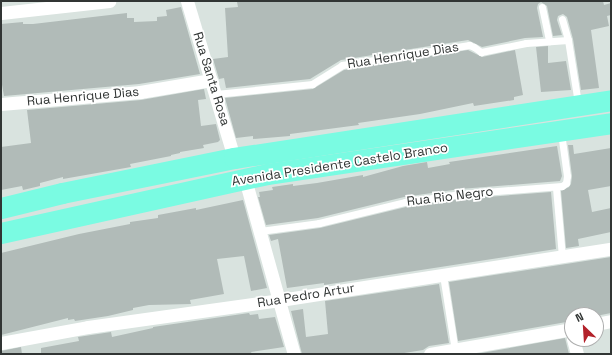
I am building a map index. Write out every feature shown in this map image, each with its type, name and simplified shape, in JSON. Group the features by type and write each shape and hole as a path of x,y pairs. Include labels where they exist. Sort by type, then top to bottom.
{"main road":[{"name":"Avenida Presidente Castelo Branco","path":"1,208 62,193 234,158 611,100"},
{"name":"Avenida Presidente Castelo Branco","path":"1,233 267,174 611,123"},
{"path":"62,193 68,218"}],"street":[{"path":"1,14 109,1"},
{"name":"Rua Santa Rosa","path":"187,1 234,158"},
{"name":"Rua Henrique Dias","path":"1,104 140,92 211,80"},
{"path":"557,108 561,131"},
{"path":"245,179 294,354"},
{"name":"Rua Pedro Artur","path":"1,343 88,327 280,300 611,249"},
{"path":"430,354 564,334"}],"lane":[{"path":"542,7 549,41"},
{"path":"562,19 568,40 578,105"},
{"name":"Rua Henrique Dias","path":"216,94 312,84 342,65 413,55 468,45 481,52 526,43 568,40"},
{"path":"561,131 567,176 566,183 556,188 562,256"},
{"name":"Rua Rio Negro","path":"260,232 319,223 405,202 460,194 556,188"},
{"path":"443,275 451,352"}],"building":[{"path":"603,1 604,5 611,3 611,15 607,16 609,26 591,30 599,88 581,90 573,39 567,17 563,14 558,16 557,20 562,35 553,36 547,6 541,2 538,4 537,8 543,37 525,38 482,47 468,40 341,60 310,79 226,88 224,78 219,79 213,59 228,57 225,8 238,7 237,2"},
{"path":"181,7 200,74 139,84 4,96 1,79 1,24 23,22 23,24 33,24 127,13 127,18 134,18 134,22 157,21 157,17 167,16 166,10"},
{"path":"548,46 548,63 566,61 571,90 541,92 536,47"},
{"path":"468,50 482,57 515,50 523,95 514,97 514,100 474,106 473,103 420,114 358,123 359,125 290,134 290,136 253,139 253,136 236,138 225,98 313,89 344,70"},
{"path":"204,89 206,99 198,100 201,126 216,124 220,140 218,142 203,145 204,148 130,164 131,167 63,179 63,177 40,183 40,186 23,190 22,186 1,190 1,147 31,143 27,110 141,100"},
{"path":"568,145 573,145 574,154 611,148 611,186 588,190 592,212 611,208 611,232 578,239 579,246 566,248 561,191 569,187 571,184 572,176"},
{"path":"557,146 562,176 560,181 460,189 404,197 318,218 266,225 258,197 260,197 259,192 273,190 272,187 317,183 363,175 363,177 403,166 427,162 428,168 450,164 449,162"},
{"path":"551,192 556,249 324,285 324,283 287,288 278,239 271,241 269,235 320,228 406,207 461,199"},
{"path":"243,200 267,288 251,291 244,256 217,259 224,294 190,300 191,304 149,305 133,308 133,310 108,316 75,321 74,319 68,320 68,318 1,335 1,253 79,234 130,224 130,222 158,218 158,215 196,208 196,210"},
{"path":"611,257 611,313 604,314 604,307 564,307 564,322 458,341 449,282"},
{"path":"439,284 449,343 429,346 423,350 398,354 302,354 291,311 303,309 306,337 328,334 325,301"},
{"path":"249,313 250,315 258,314 259,319 275,317 284,347 251,352 252,354 41,354 41,348 79,341 78,337 111,332 112,337 153,327"},
{"path":"564,338 564,347 567,347 569,354 476,354"},
{"path":"21,347 22,354 1,354 1,351"}]}
